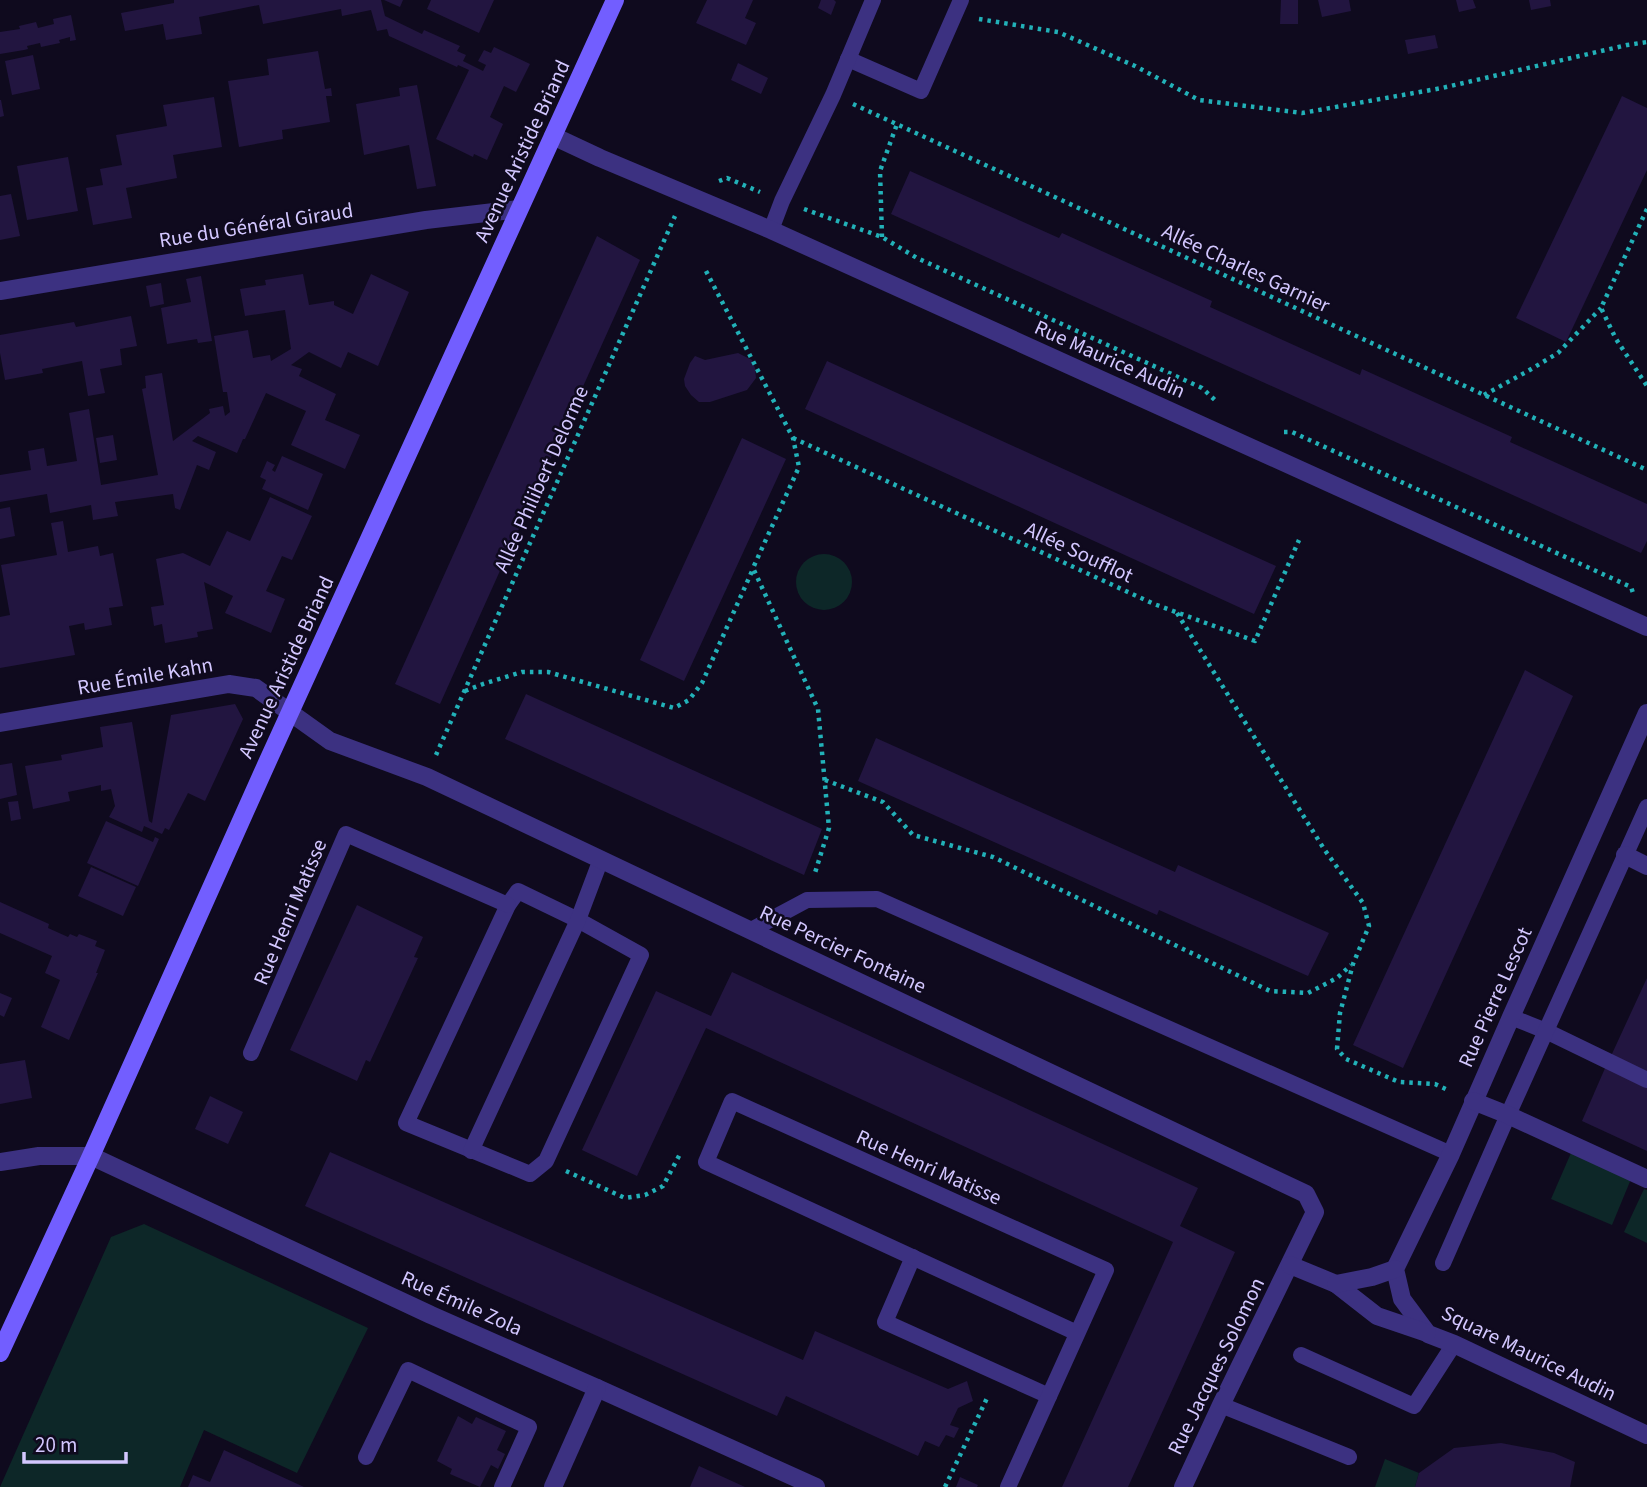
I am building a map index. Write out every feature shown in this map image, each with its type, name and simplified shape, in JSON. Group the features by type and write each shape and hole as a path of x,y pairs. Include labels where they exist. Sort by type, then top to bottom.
{"street":[{"name":"Avenue Aristide Briand","path":"0,1353 615,0"},
{"name":"Rue Maurice Audin","path":"553,136 771,230 1647,627"},
{"name":"Rue du Général Giraud","path":"0,291 426,220 519,209"},
{"name":"Rue Émile Kahn","path":"0,723 229,684 256,688 291,712"},
{"name":"Rue Percier Fontaine","path":"291,712 330,741 426,777 1306,1194 1315,1212 1290,1265"},
{"name":"Rue Pierre Lescot","path":"1395,1269 1451,1154 1647,713"},
{"path":"1625,855 1647,866"},
{"path":"1474,1101 1647,1179"},
{"path":"0,1162 39,1156 91,1156"},
{"name":"Rue Émile Zola","path":"91,1156 431,1315 816,1487"},
{"path":"1290,1265 1336,1284 1377,1315 1428,1334"},
{"name":"Rue Jacques Solomon","path":"1183,1487 1290,1265"},
{"path":"1336,1284 1395,1269"},
{"name":"Square Maurice Audin","path":"1395,1269 1402,1299 1428,1334 1647,1435"},
{"path":"553,1487 597,1388"}],"lane":[{"path":"771,230 873,0"},
{"path":"848,59 921,91 957,8"},
{"path":"1443,1263 1647,807"},
{"name":"Rue Henri Matisse","path":"251,1053 346,834 508,905"},
{"path":"471,1151 578,920 601,859"},
{"path":"518,891 641,955 546,1161 530,1174 406,1123 508,905 518,891"},
{"path":"751,930 807,900 877,899 1451,1154"},
{"path":"1511,1017 1647,1080"},
{"name":"Rue Henri Matisse","path":"706,1162 732,1101 1106,1270 1008,1487"},
{"path":"706,1162 1077,1333"},
{"path":"913,1257 886,1322 1049,1396"},
{"path":"1301,1354 1414,1406 1454,1344"},
{"path":"366,1457 408,1370 529,1427 502,1487"},
{"path":"1221,1405 1349,1457"}],"path":[{"path":"957,8 1058,32 1135,66 1199,100 1302,113 1442,88 1647,42"},
{"name":"Allée Charles Garnier","path":"833,95 1647,470"},
{"path":"882,237 880,171 897,124"},
{"path":"685,193 727,178 882,237 917,258 1202,388 1217,402"},
{"name":"Allée Philibert Delorme","path":"426,777 685,193"},
{"path":"1484,395 1558,353 1601,307 1647,209"},
{"path":"465,691 522,672 548,672 674,708 689,700 702,683 799,467 793,438 706,271"},
{"path":"1601,307 1616,339 1647,386"},
{"path":"1273,432 1292,432 1631,587 1637,601"},
{"name":"Allée Soufflot","path":"793,438 1154,604 1255,641 1299,540"},
{"path":"753,568 818,709 829,828 807,900"},
{"path":"1177,613 1324,849 1363,904 1369,926 1353,964 1340,1013 1337,1049 1346,1059 1399,1082 1435,1084 1474,1101"},
{"path":"825,780 883,802 913,835 993,857 1270,991 1308,993 1337,978 1353,964"},
{"path":"546,1161 625,1198 645,1195 663,1186 681,1152 706,1162"},
{"path":"945,1487 999,1373"}],"green space":[{"path":"818,554 830,554 840,558 848,566 852,582 848,598 840,606 830,610 818,610 808,606 800,598 796,588 796,576 800,566 808,558"},
{"path":"1571,1153 1631,1179 1612,1225 1551,1199"},
{"path":"1644,1189 1647,1190 1647,1243 1624,1232"},
{"path":"144,1224 368,1328 297,1473 204,1430 180,1487 0,1487 111,1237"},
{"path":"1385,1459 1419,1473 1415,1487 1375,1487"}],"building":[{"path":"174,0 381,0 385,16 422,34 424,30 460,46 457,51 466,55 463,61 483,71 486,65 478,61 484,50 491,53 494,47 530,64 516,92 504,86 490,117 503,124 487,160 474,154 473,157 436,139 469,70 389,36 387,29 377,31 371,10 342,16 341,9 263,24 259,5 199,17 202,34 166,40 163,24 125,31 121,13 174,3"},
{"path":"384,0 403,0 400,7"},
{"path":"431,0 494,0 479,33 427,9"},
{"path":"707,0 753,0 745,18 756,23 746,45 696,23"},
{"path":"821,0 836,2 831,15 818,8"},
{"path":"1281,0 1298,0 1298,24 1280,24"},
{"path":"1318,0 1349,0 1351,11 1322,17"},
{"path":"1456,0 1473,0 1476,8 1459,12"},
{"path":"1529,0 1550,0 1551,6 1531,10"},
{"path":"71,15 76,40 70,41 70,37 59,40 60,43 41,47 40,43 27,46 28,49 0,54 0,32 20,29 19,26 36,22 38,28 54,24 53,19"},
{"path":"1435,35 1438,48 1408,54 1405,40"},
{"path":"318,51 325,89 331,88 332,96 326,96 330,122 282,130 283,139 239,147 228,81 269,75 267,59"},
{"path":"33,55 40,89 12,95 5,61"},
{"path":"738,63 768,78 761,94 731,80"},
{"path":"417,85 436,186 417,189 409,145 364,155 356,104 400,96 399,88"},
{"path":"1622,96 1647,108 1647,170 1566,342 1516,318"},
{"path":"214,97 222,147 173,155 177,178 126,188 132,218 93,225 86,188 103,185 100,169 122,165 116,135 167,126 163,105"},
{"path":"0,100 4,116 0,117"},
{"path":"68,157 78,211 27,220 17,166"},
{"path":"910,171 1059,238 1062,233 1212,301 1210,307 1360,375 1362,369 1512,437 1510,442 1647,504 1647,541 1641,553 891,214"},
{"path":"11,194 20,236 0,240 0,196"},
{"path":"597,236 640,260 440,704 395,684"},
{"path":"303,274 309,305 334,301 334,305 353,314 371,274 409,292 378,366 348,352 341,368 309,352 291,365 302,369 299,376 336,394 325,420 360,435 345,469 291,445 306,411 266,393 237,453 198,436 192,441 216,452 209,470 197,465 180,510 175,508 173,494 115,502 118,516 93,520 91,505 50,513 47,494 0,502 0,475 31,470 28,451 44,448 47,466 77,461 69,413 89,409 101,485 158,475 142,389 146,388 145,376 162,373 173,441 210,413 209,409 223,406 225,416 230,412 227,392 223,392 214,336 248,330 253,358 270,355 271,361 291,349 285,310 245,316 240,289 266,285 265,280"},
{"path":"201,276 212,341 198,343 197,339 167,344 161,308 191,302 186,279"},
{"path":"161,283 164,304 150,307 146,286"},
{"path":"131,316 137,346 120,349 122,365 100,369 105,393 88,396 82,361 42,369 43,373 5,380 0,335 74,322 76,327"},
{"path":"738,353 752,360 755,368 756,378 747,390 710,402 699,402 691,395 684,379 695,356 705,360"},
{"path":"827,361 1276,566 1254,614 805,409"},
{"path":"113,435 117,460 100,463 96,438"},
{"path":"742,438 786,459 684,681 640,660"},
{"path":"282,456 323,474 308,510 262,489 266,480 260,477 267,461 275,465 272,470 275,472"},
{"path":"270,497 312,516 292,560 282,556 266,591 285,599 271,633 225,613 233,596 204,582 213,629 197,632 198,637 165,643 162,624 154,626 151,607 164,605 156,559 183,553 210,566 227,531 250,541"},
{"path":"10,507 15,536 0,539 0,509"},
{"path":"63,521 68,552 98,546 100,556 113,553 123,606 109,608 112,625 85,630 84,623 69,626 75,655 0,668 0,617 10,615 1,565 57,555 51,523"},
{"path":"1525,670 1573,696 1403,1068 1353,1045"},
{"path":"526,694 822,829 804,875 505,739"},
{"path":"235,704 243,719 205,801 188,793 169,830 165,828 162,834 144,826 142,832 109,817 115,806 111,789 101,791 101,785 68,792 70,801 33,809 25,766 62,760 61,755 103,747 100,727 132,722 149,821 152,823 171,715"},
{"path":"876,738 1175,872 1178,865 1329,933 1308,976 1159,910 1157,915 858,781"},
{"path":"12,763 17,795 0,799 0,765"},
{"path":"18,801 21,819 11,821 8,802"},
{"path":"106,821 153,842 155,837 159,839 138,886 87,863"},
{"path":"91,867 136,887 123,916 78,896"},
{"path":"0,902 49,924 48,928 68,937 70,934 77,937 79,934 97,941 95,946 105,950 69,1040 41,1027 60,980 45,973 52,956 0,933"},
{"path":"357,905 423,937 414,957 418,958 370,1062 366,1060 357,1081 290,1050"},
{"path":"732,972 1198,1188 1180,1226 1235,1252 1128,1487 1062,1487 1173,1242 706,1028 637,1176 582,1150 656,991 711,1016"},
{"path":"1647,978 1647,1072 1611,1056"},
{"path":"0,993 12,998 4,1017 0,1015"},
{"path":"25,1060 32,1098 0,1104 0,1064"},
{"path":"1606,1066 1647,1085 1647,1151 1582,1121"},
{"path":"210,1096 243,1112 228,1144 195,1129"},
{"path":"330,1152 803,1360 815,1331 948,1389 967,1381 973,1401 958,1408 950,1425 959,1428 954,1438 946,1435 939,1447 925,1441 918,1456 786,1396 777,1416 305,1206"},
{"path":"458,1416 472,1424 476,1417 506,1431 497,1450 505,1454 498,1469 491,1465 480,1487 450,1474 452,1469 437,1461"},
{"path":"1501,1443 1554,1453 1575,1462 1570,1487 1415,1487 1419,1473 1454,1448"},
{"path":"224,1450 304,1487 188,1487 193,1475 210,1482"},
{"path":"699,1466 745,1487 690,1487"},
{"path":"960,1477 978,1485 977,1487 956,1487"}]}
